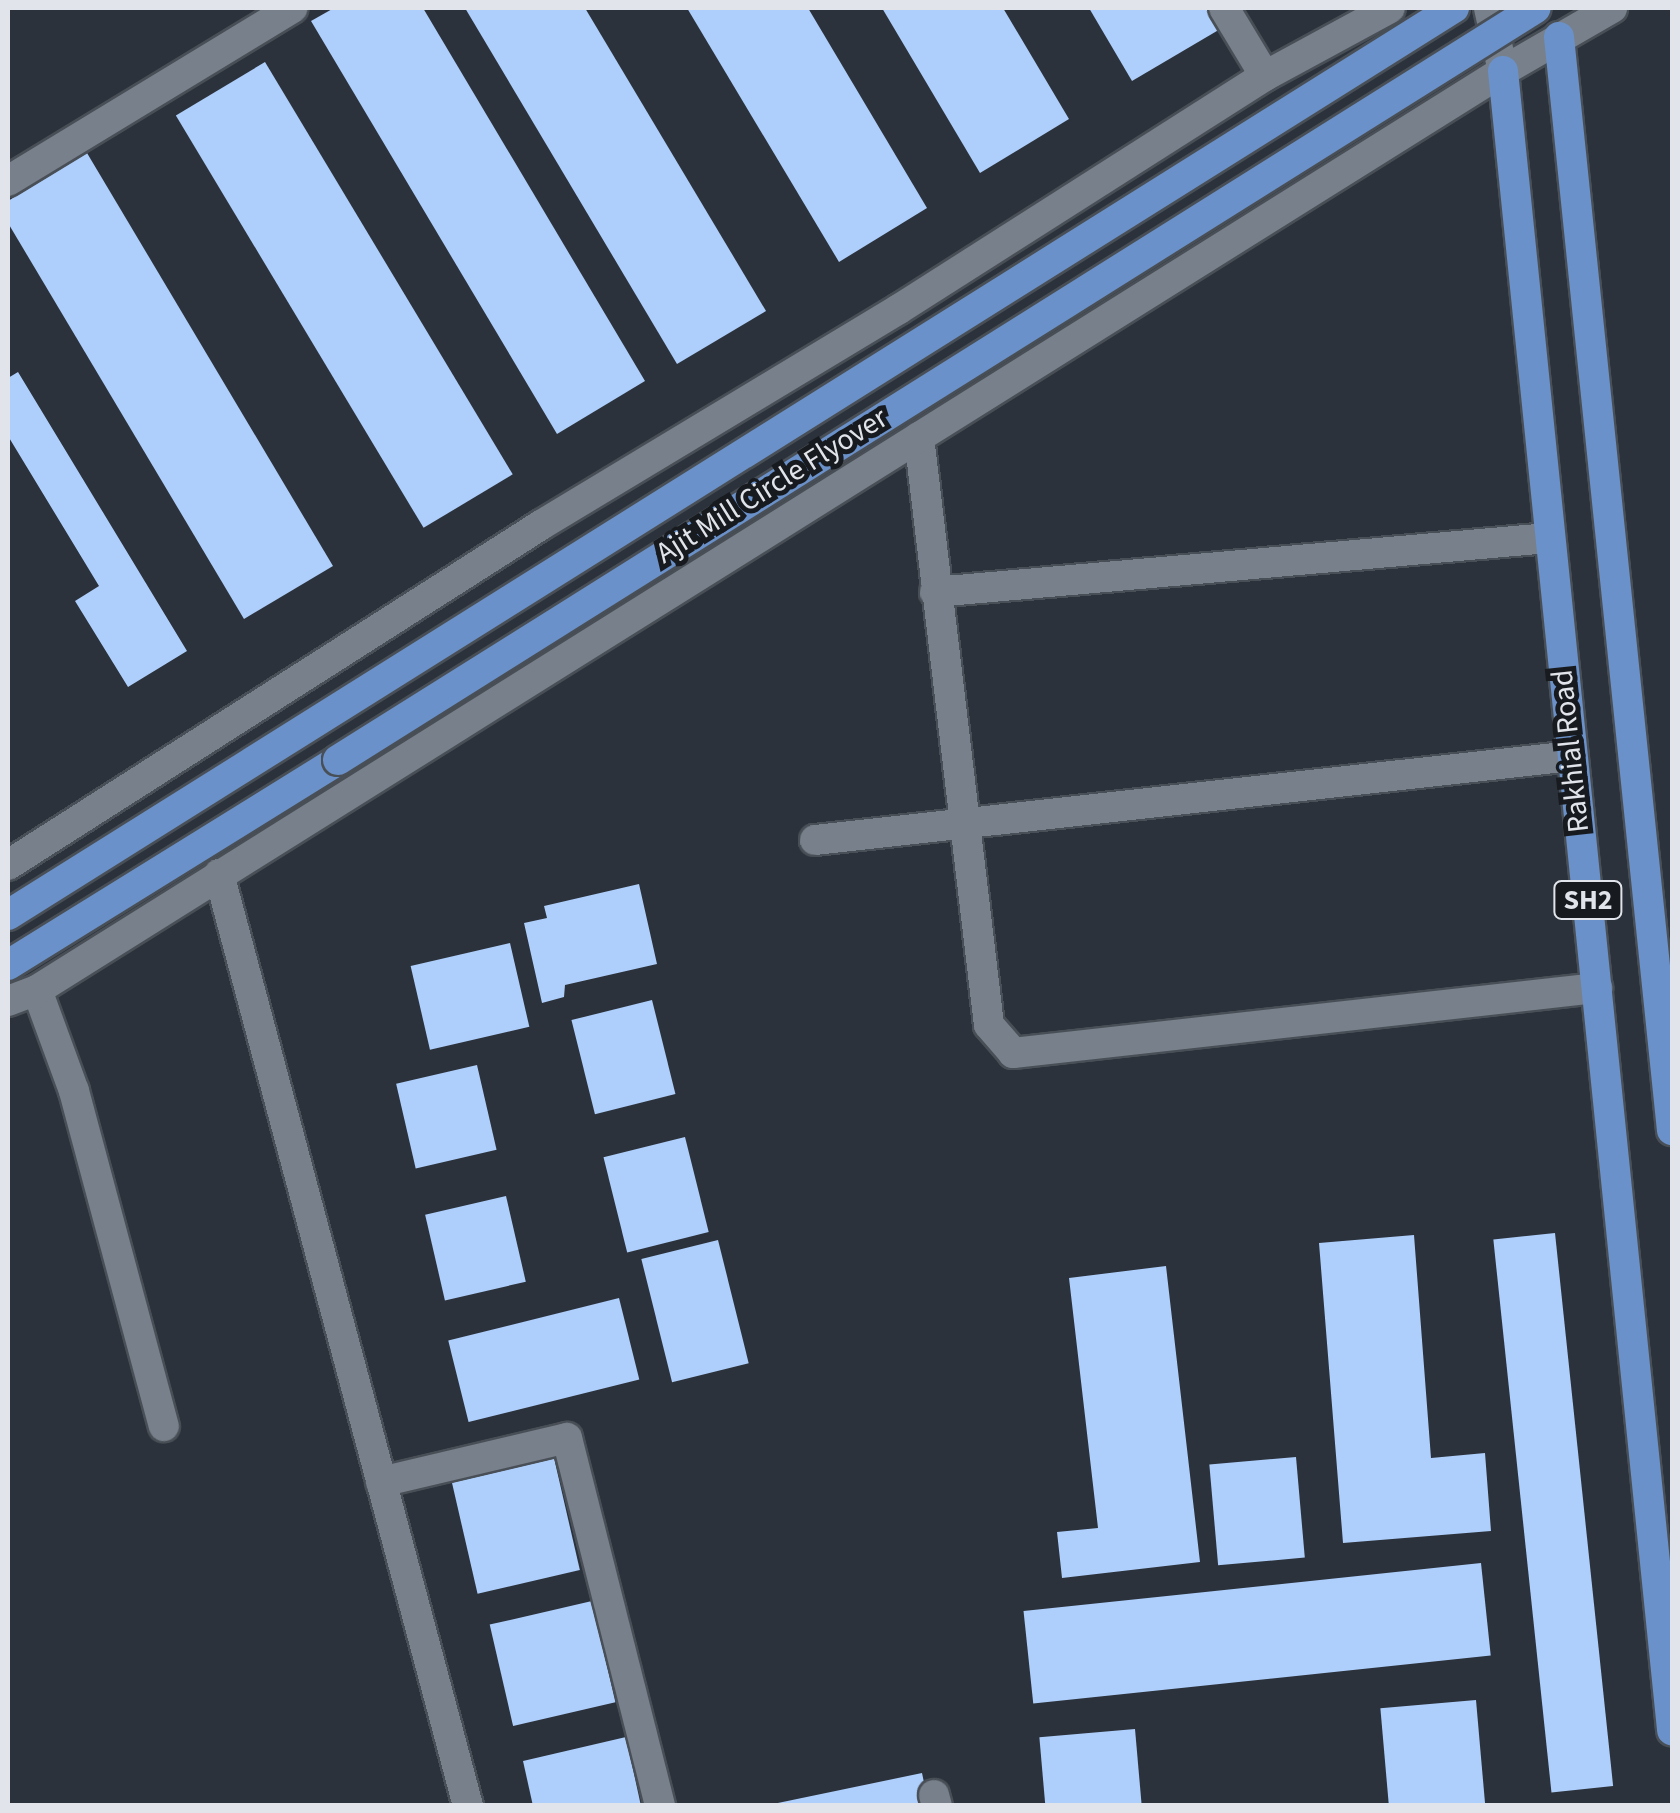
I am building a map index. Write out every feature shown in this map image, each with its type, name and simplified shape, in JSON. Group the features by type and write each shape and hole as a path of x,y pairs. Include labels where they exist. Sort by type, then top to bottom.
{"main road":[{"name":"Ajit Mill Circle Flyover","path":"8,915 322,714 985,308 1454,8"},
{"name":"Ajit Mill Circle Flyover","path":"8,965 1536,8"},
{"name":"Rakhial Road","path":"1556,22 1672,1130"},
{"name":"Rakhial Road","path":"1503,71 1672,1730"}],"street":[{"path":"8,181 292,8"},
{"path":"1224,8 1265,76"},
{"path":"8,864 1265,76 1390,8"},
{"path":"1489,8 1503,71"},
{"path":"8,1001 37,990 1503,71 1556,22 1612,8"},
{"path":"918,437 988,1026 1013,1053 1597,988"},
{"path":"935,592 1548,538"},
{"path":"815,840 964,819 1572,756"},
{"path":"219,874 468,1806"},
{"path":"37,990 74,1091 164,1426"},
{"path":"382,1482 568,1438 660,1806"}],"building":[{"path":"334,8 423,8 645,381 557,434 311,21"},
{"path":"465,8 585,8 766,311 677,364"},
{"path":"687,8 808,8 927,208 839,262"},
{"path":"882,8 1003,8 1069,119 980,173"},
{"path":"1089,8 1210,8 1222,28 1132,81"},
{"path":"265,62 513,474 424,528 176,116"},
{"path":"87,153 333,566 244,619 8,223 8,201"},
{"path":"18,372 187,651 128,687 75,601 99,586 8,436 8,378"},
{"path":"639,884 657,964 565,985 564,997 542,1003 524,923 547,918 544,906"},
{"path":"510,943 529,1027 430,1050 411,966"},
{"path":"652,1000 675,1094 595,1114 571,1020"},
{"path":"477,1065 497,1150 416,1168 396,1084"},
{"path":"685,1137 709,1232 627,1252 603,1157"},
{"path":"506,1196 526,1282 445,1300 425,1215"},
{"path":"1555,1233 1613,1786 1551,1792 1493,1239"},
{"path":"1414,1235 1431,1458 1485,1453 1491,1531 1343,1543 1319,1243"},
{"path":"718,1240 749,1363 672,1382 641,1259"},
{"path":"1166,1266 1200,1562 1062,1578 1057,1532 1098,1528 1069,1278"},
{"path":"619,1298 639,1380 469,1422 448,1341"},
{"path":"1296,1457 1305,1558 1218,1565 1209,1465"},
{"path":"554,1458 580,1570 478,1594 452,1482"},
{"path":"1481,1563 1491,1655 1033,1704 1024,1611"},
{"path":"592,1601 615,1702 513,1726 490,1625"},
{"path":"1476,1700 1485,1806 1389,1806 1380,1708"},
{"path":"1135,1729 1142,1806 1045,1806 1039,1737"},
{"path":"626,1737 641,1806 533,1806 523,1761"},
{"path":"922,1773 929,1806 773,1804"}]}
